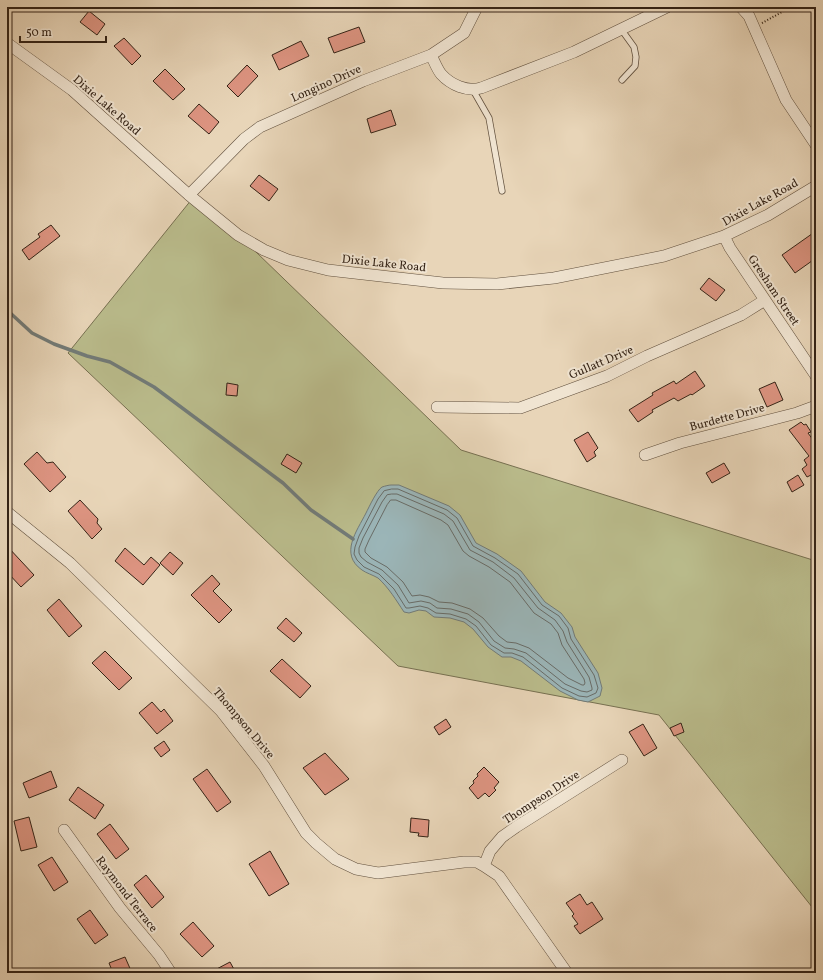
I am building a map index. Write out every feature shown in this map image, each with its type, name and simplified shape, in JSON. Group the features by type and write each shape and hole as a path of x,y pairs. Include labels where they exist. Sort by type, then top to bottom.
{"street":[{"name":"Longino Drive","path":"189,194 244,139 260,127 363,81 431,54 464,33 477,7"},
{"path":"431,54 440,73 450,83 465,89 473,90 488,86 574,52 667,7"},
{"path":"741,7 749,16 786,100 816,145"},
{"name":"Dixie Lake Road","path":"7,43 72,90 189,194 238,235 264,250 288,260 328,270 443,282 497,284 554,278 664,256 724,236 768,215 816,186"},
{"name":"Gresham Street","path":"724,236 730,248 816,376"},
{"name":"Gullatt Drive","path":"437,407 520,408 607,376 647,356 742,315 765,300"},
{"name":"Burdette Drive","path":"645,455 680,443 797,413 816,406"},
{"name":"Thompson Drive","path":"7,512 70,563 220,711 264,766 306,833 335,859 356,869 378,873 464,862 477,862 500,876 567,973"},
{"name":"Thompson Drive","path":"484,866 490,851 502,837 622,760"},
{"name":"Raymond Terrace","path":"64,830 120,908 159,955 170,973"}],"lane":[{"path":"621,29 634,47 636,57 635,66 622,80"},
{"path":"473,90 489,118 502,191"}],"path":[{"path":"754,27 791,7"}],"green space":[{"path":"196,194 461,450 816,561 816,912 659,715 398,666 68,353"}],"water":[{"path":"399,485 449,506 460,515 476,543 497,554 521,571 545,602 561,613 572,627 575,637 598,673 602,688 600,696 588,702 578,700 560,691 521,661 511,657 502,657 488,647 473,629 464,622 450,618 434,617 426,611 419,610 409,613 404,612 392,594 378,578 365,572 355,564 351,550 355,535 378,491 382,487"}],"building":[{"path":"89,11 105,24 97,35 80,22"},
{"path":"359,27 365,42 334,53 328,38"},
{"path":"124,38 141,56 132,65 114,46"},
{"path":"301,41 309,56 279,70 272,55"},
{"path":"247,65 258,76 238,97 227,86"},
{"path":"165,69 185,89 173,100 153,81"},
{"path":"199,104 219,122 209,134 188,116"},
{"path":"391,110 396,125 371,133 367,119"},
{"path":"259,175 278,189 269,201 250,186"},
{"path":"51,225 60,236 29,260 22,250 40,237 38,234"},
{"path":"816,231 816,258 795,273 782,255"},
{"path":"709,278 725,290 716,301 700,289"},
{"path":"695,371 705,386 692,395 691,394 678,401 674,398 652,410 653,412 638,422 629,410 653,395 652,393 674,381 676,384"},
{"path":"775,382 783,400 767,407 759,389"},
{"path":"227,383 238,385 237,396 226,395"},
{"path":"801,422 804,425 806,424 811,432 808,433 816,444 816,478 813,474 807,477 802,469 807,465 804,460 809,456 789,430"},
{"path":"588,432 598,448 594,452 596,456 587,462 574,440"},
{"path":"37,452 47,463 53,462 66,477 50,492 24,464"},
{"path":"287,454 302,463 296,473 281,464"},
{"path":"724,463 730,473 712,483 706,473"},
{"path":"798,475 804,485 792,492 787,482"},
{"path":"80,500 98,519 97,523 102,529 92,539 68,511"},
{"path":"7,546 34,575 21,587 7,572"},
{"path":"125,548 144,565 151,557 160,565 143,585 115,561"},
{"path":"170,552 183,563 173,575 160,563"},
{"path":"212,575 220,584 213,591 232,610 219,623 191,595"},
{"path":"59,599 82,626 69,637 47,610"},
{"path":"286,618 302,633 294,642 277,628"},
{"path":"105,651 132,678 119,690 92,663"},
{"path":"282,659 311,686 300,698 270,671"},
{"path":"152,702 161,712 164,709 173,721 157,734 139,713"},
{"path":"446,719 451,727 439,735 434,727"},
{"path":"681,723 684,732 674,736 670,728"},
{"path":"643,724 657,748 644,756 629,732"},
{"path":"164,741 170,750 161,757 154,748"},
{"path":"325,753 349,779 325,795 303,768"},
{"path":"484,767 499,782 494,788 496,790 489,797 485,793 478,799 469,788 478,776 477,774"},
{"path":"207,769 231,802 217,812 193,779"},
{"path":"51,771 57,787 29,798 23,783"},
{"path":"78,787 104,805 95,819 69,800"},
{"path":"29,817 37,847 21,851 14,821"},
{"path":"411,818 429,820 428,837 418,836 419,833 410,832"},
{"path":"110,824 129,849 116,859 97,834"},
{"path":"270,851 289,884 269,896 249,864"},
{"path":"52,857 68,882 54,891 38,865"},
{"path":"146,875 164,897 152,908 134,885"},
{"path":"580,894 587,905 592,902 603,919 580,934 574,926 578,924 572,916 574,914 566,903"},
{"path":"90,910 108,935 95,944 77,919"},
{"path":"193,922 214,946 202,957 180,934"},
{"path":"125,957 132,973 113,973 109,963"},
{"path":"230,962 236,973 209,973"}],"waterway":[{"path":"7,310 32,333 54,344 87,356 110,362 154,387 283,483 311,510 353,539"}]}
